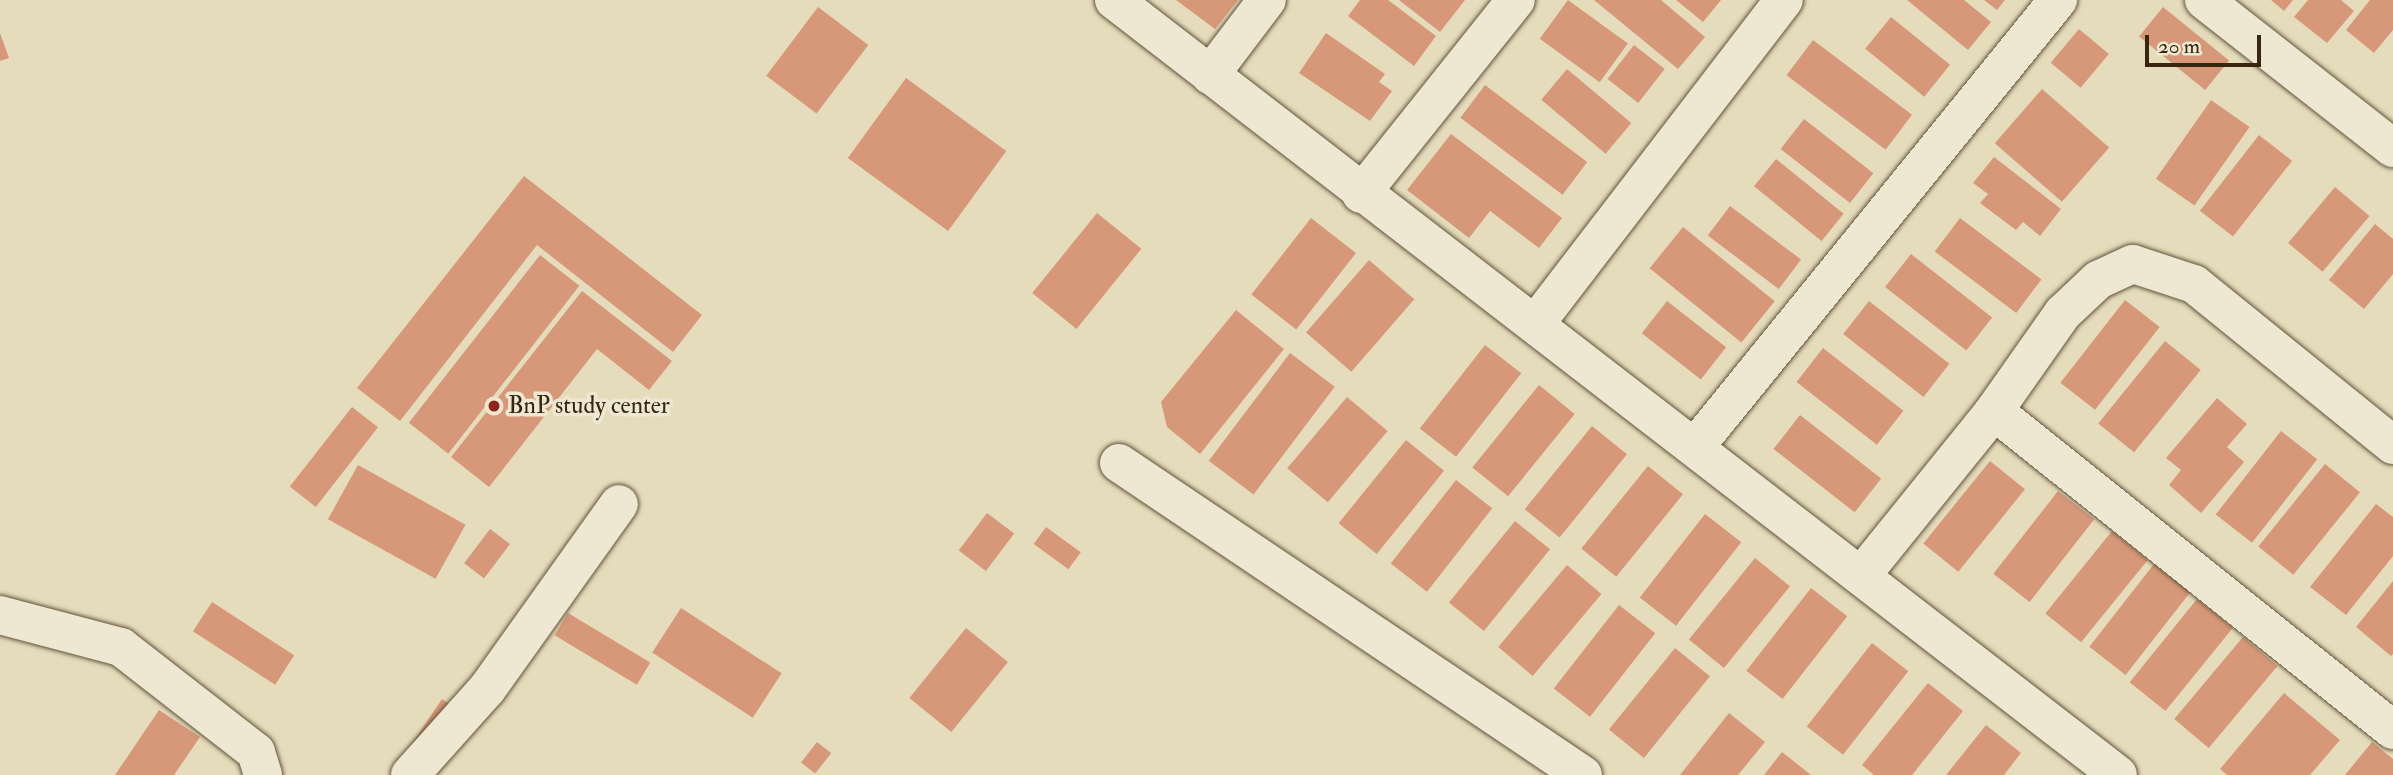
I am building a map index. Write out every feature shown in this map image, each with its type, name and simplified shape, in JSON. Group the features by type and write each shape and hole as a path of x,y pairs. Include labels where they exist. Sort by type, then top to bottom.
{"street":[{"path":"1114,0 1361,194 1536,323 2118,775"},
{"path":"1210,75 1267,0"},
{"path":"1361,194 1516,0"},
{"path":"1536,323 1784,0"},
{"path":"1695,447 2058,0"},
{"path":"2204,0 2393,148"},
{"path":"1861,576 1994,411 2063,313 2098,280 2133,264 2194,284 2393,445"},
{"path":"1994,411 2393,730"},
{"path":"1119,463 1583,775"},
{"path":"410,775 487,689 619,504"},
{"path":"0,615 121,647 256,752 263,775"}],"building":[{"path":"1176,0 1238,0 1215,29"},
{"path":"1360,0 1388,0 1436,36 1414,66 1348,16"},
{"path":"1399,0 1465,0 1440,32"},
{"path":"1568,0 1628,43 1600,82 1540,39"},
{"path":"1594,0 1661,0 1705,37 1678,69"},
{"path":"1676,0 1721,0 1703,22"},
{"path":"1907,0 1964,0 1991,22 1968,50"},
{"path":"1984,0 2005,0 1997,10"},
{"path":"2271,0 2293,0 2284,11"},
{"path":"2308,0 2341,0 2354,11 2327,43 2294,17"},
{"path":"2370,0 2393,0 2393,30 2374,53 2346,30"},
{"path":"818,7 868,45 817,114 766,76"},
{"path":"2163,7 2229,60 2205,90 2139,37"},
{"path":"1891,17 1950,65 1924,97 1865,49"},
{"path":"2079,29 2109,54 2081,88 2051,63"},
{"path":"0,33 9,58 0,61"},
{"path":"1326,33 1385,74 1379,82 1392,91 1370,121 1299,73"},
{"path":"1813,40 1912,115 1886,150 1787,75"},
{"path":"1634,45 1665,69 1638,103 1608,79"},
{"path":"1567,69 1631,123 1606,154 1541,100"},
{"path":"906,78 1006,151 948,231 848,158"},
{"path":"1485,85 1587,162 1563,195 1460,118"},
{"path":"2042,89 2109,147 2062,202 1995,143"},
{"path":"2211,100 2250,127 2194,206 2156,179"},
{"path":"1804,119 1873,173 1850,203 1781,149"},
{"path":"1451,134 1562,218 1539,248 1490,211 1469,238 1407,190"},
{"path":"2259,135 2292,161 2233,237 2200,211"},
{"path":"1994,157 2061,209 2040,236 2023,222 2016,230 1980,203 1988,194 1973,183"},
{"path":"1776,159 1844,214 1822,241 1754,186"},
{"path":"524,176 702,315 673,352 537,245 400,421 357,388"},
{"path":"2335,187 2369,216 2323,272 2288,243"},
{"path":"1730,206 1801,260 1779,289 1708,236"},
{"path":"1097,213 1141,249 1076,329 1032,293"},
{"path":"1311,218 1356,253 1296,330 1251,294"},
{"path":"1960,218 2041,279 2016,313 1935,252"},
{"path":"2375,224 2393,239 2393,274 2364,309 2329,280"},
{"path":"1683,227 1775,301 1741,342 1650,268"},
{"path":"1911,254 1992,317 1966,351 1885,287"},
{"path":"540,255 579,286 448,454 409,423"},
{"path":"1369,260 1414,299 1351,372 1306,332"},
{"path":"582,291 672,361 649,390 597,349 489,487 451,457"},
{"path":"2125,300 2160,327 2095,410 2060,383"},
{"path":"1667,301 1726,347 1701,379 1642,333"},
{"path":"1869,301 1949,364 1924,397 1843,334"},
{"path":"1236,310 1284,349 1200,454 1167,427 1161,402"},
{"path":"2165,341 2201,370 2134,452 2098,423"},
{"path":"1485,345 1521,373 1456,457 1420,429"},
{"path":"1823,348 1903,411 1877,445 1797,382"},
{"path":"1290,353 1335,387 1253,495 1209,461"},
{"path":"1539,385 1575,414 1508,496 1472,467"},
{"path":"1347,397 1388,431 1328,502 1287,468"},
{"path":"2217,398 2247,424 2227,447 2244,462 2201,513 2169,485 2181,470 2166,458"},
{"path":"352,407 378,427 316,507 290,487"},
{"path":"1800,415 1881,478 1855,512 1774,449"},
{"path":"1592,426 1627,454 1560,537 1525,509"},
{"path":"2281,431 2317,459 2252,543 2216,515"},
{"path":"1406,440 1444,471 1377,554 1339,523"},
{"path":"1990,461 2025,489 1958,572 1923,543"},
{"path":"2325,464 2360,492 2293,575 2258,546"},
{"path":"358,465 466,525 436,579 328,519"},
{"path":"1648,466 1683,494 1616,577 1581,548"},
{"path":"1456,480 1492,508 1427,592 1391,564"},
{"path":"2058,491 2094,519 2030,602 1993,574"},
{"path":"2376,504 2393,517 2393,556 2346,615 2310,587"},
{"path":"987,513 1014,533 986,571 959,551"},
{"path":"1705,514 1741,542 1676,626 1640,598"},
{"path":"1515,521 1550,549 1484,631 1449,603"},
{"path":"1046,527 1081,552 1068,569 1034,544"},
{"path":"490,529 510,544 484,578 464,563"},
{"path":"2112,531 2148,560 2081,642 2045,613"},
{"path":"1755,558 1790,586 1724,668 1689,640"},
{"path":"2154,564 2190,592 2126,675 2089,647"},
{"path":"1567,565 1601,594 1533,676 1498,647"},
{"path":"2393,581 2393,654 2391,656 2356,627"},
{"path":"1811,588 1847,616 1783,699 1746,671"},
{"path":"2197,599 2233,628 2165,711 2130,682"},
{"path":"212,602 294,655 275,685 193,631"},
{"path":"1619,605 1655,633 1590,717 1554,689"},
{"path":"681,608 782,673 753,718 652,652"},
{"path":"568,613 650,662 637,685 555,635"},
{"path":"966,628 1008,662 951,732 909,698"},
{"path":"2243,637 2277,666 2209,748 2174,719"},
{"path":"1872,643 1908,671 1843,755 1807,727"},
{"path":"1675,648 1710,676 1644,758 1609,730"},
{"path":"1928,683 1963,711 1912,775 1874,775 1862,765"},
{"path":"2284,693 2340,740 2310,775 2227,775 2220,769"},
{"path":"442,699 454,707 416,762 405,755"},
{"path":"159,710 200,737 174,775 115,775"},
{"path":"1729,713 1765,742 1738,775 1680,775"},
{"path":"1986,725 2021,753 2004,775 1946,775"},
{"path":"817,742 831,753 815,774 801,762"},
{"path":"2372,742 2393,759 2393,775 2345,775"},
{"path":"1782,752 1811,775 1764,775"}],"place":[{"name":"BnP study center","path":"494,406"}]}
